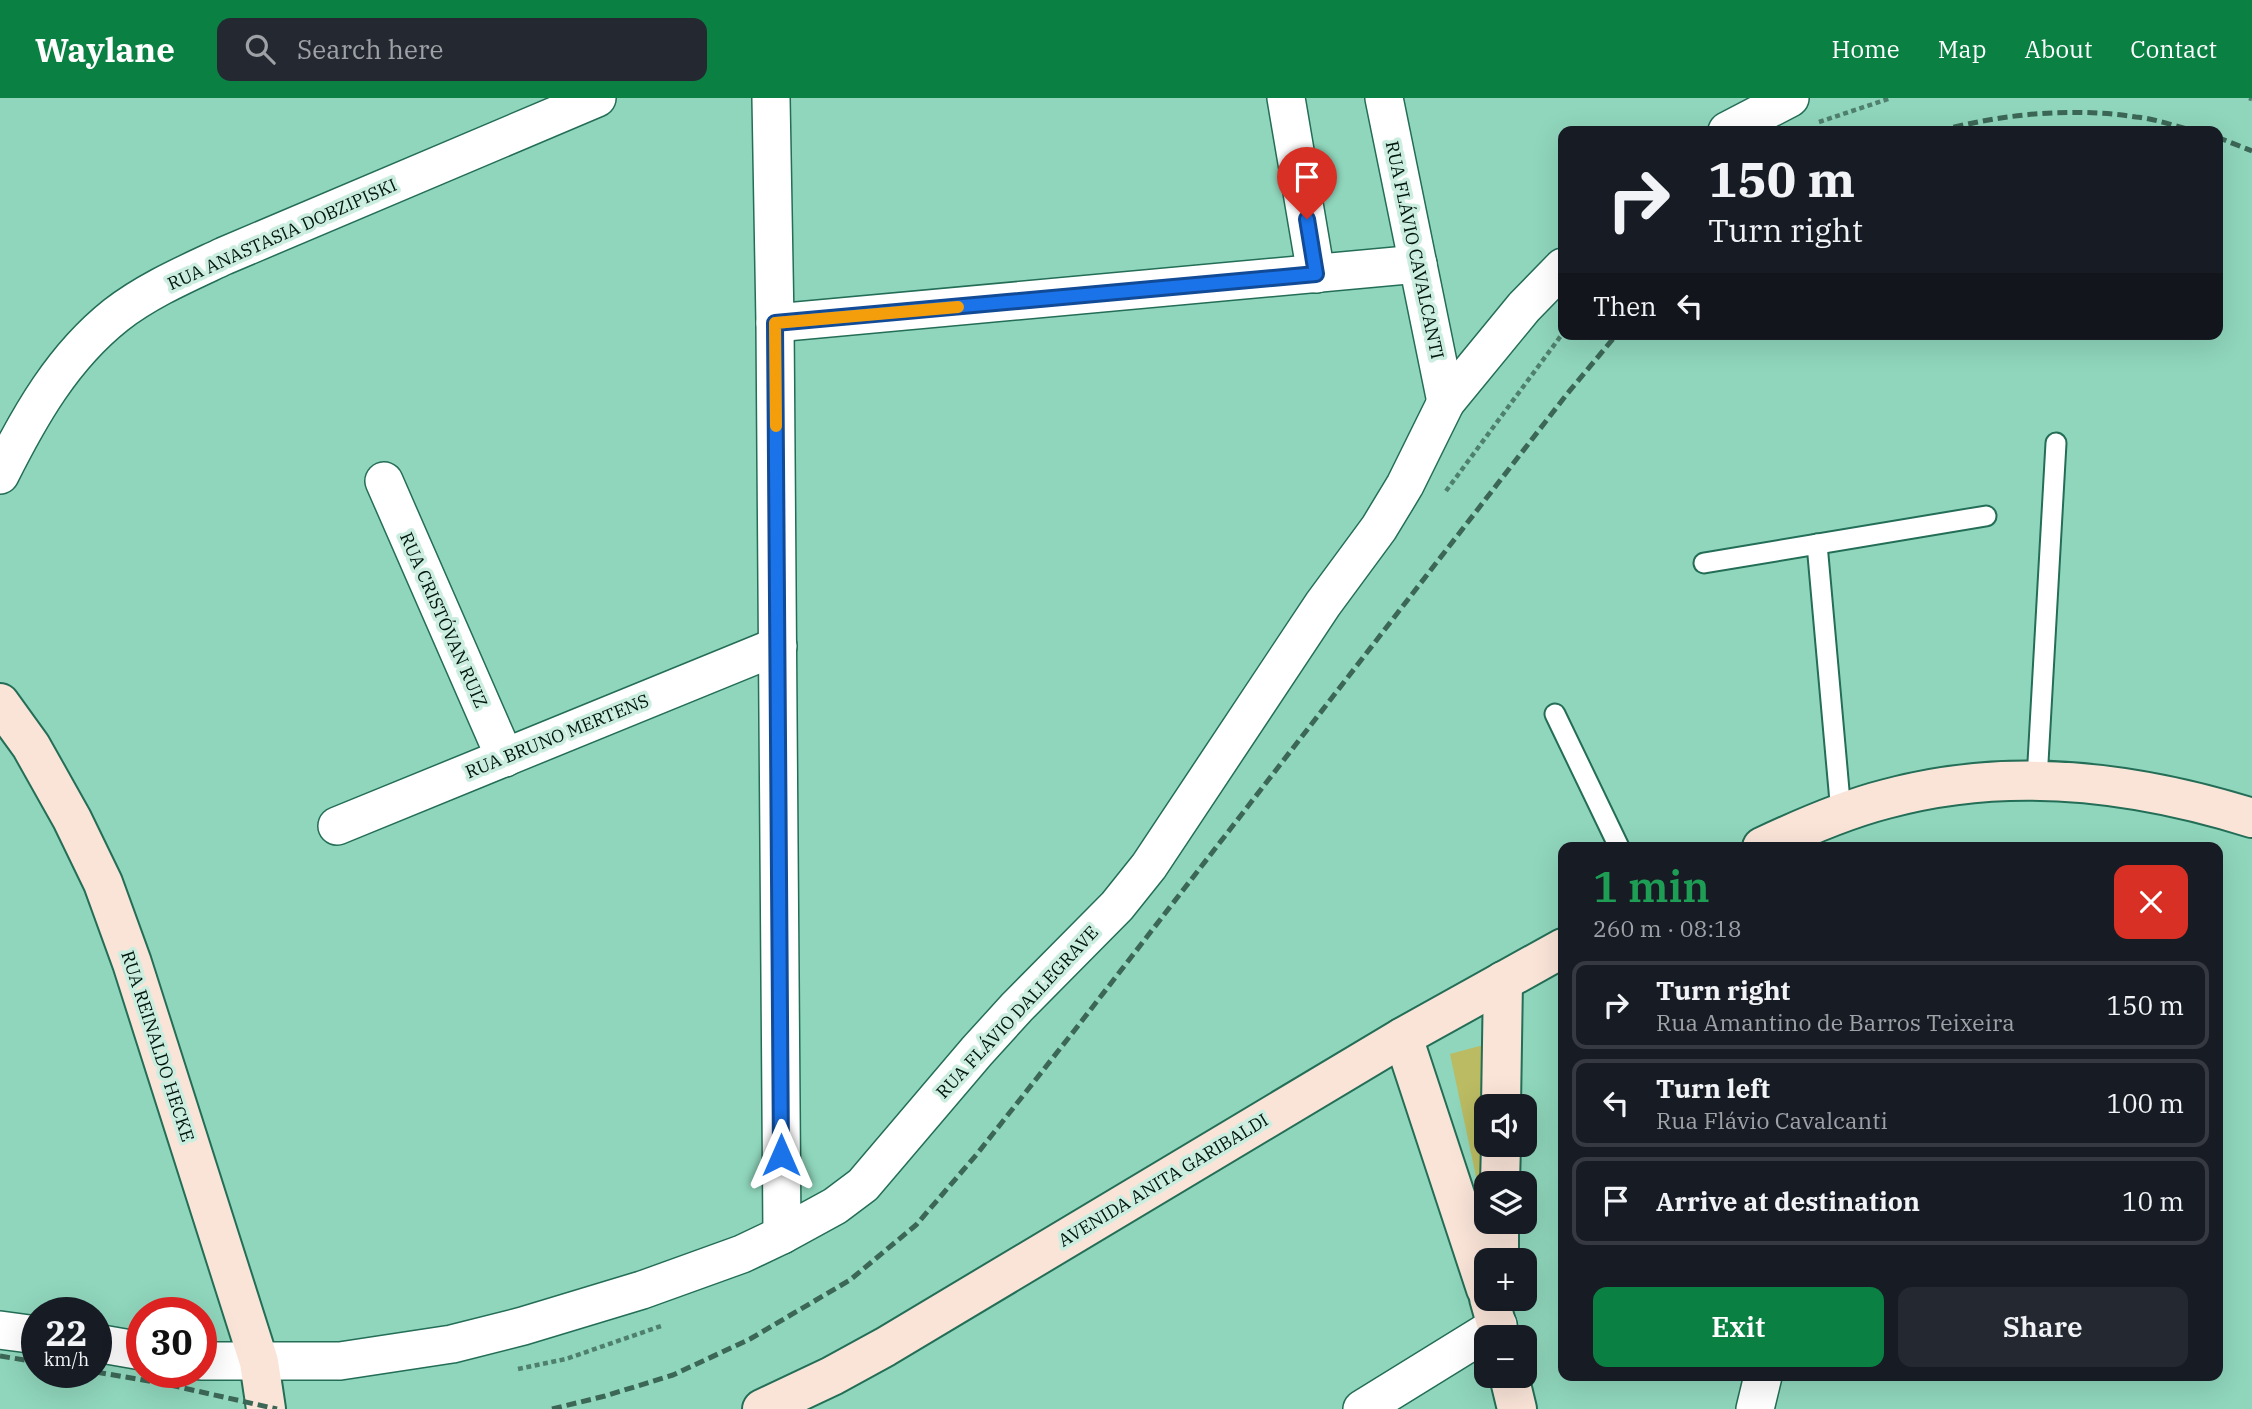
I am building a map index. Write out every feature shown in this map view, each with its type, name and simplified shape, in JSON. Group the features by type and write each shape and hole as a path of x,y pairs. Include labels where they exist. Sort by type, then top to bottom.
{"main road":[{"name":"RUA REINALDO HECKE","path":"0,702 31,746 72,818 103,883 132,963 259,1362 265,1408"},
{"path":"1774,842 1841,813 1923,790 2038,780 2091,783 2154,792 2252,818"},
{"name":"AVENIDA ANITA GARIBALDI","path":"762,1409 885,1347 1403,1037 1558,951"},
{"path":"1501,1094 1503,981"},
{"path":"1403,1037 1474,1253"},
{"path":"1512,1388 1517,1409"}],"street":[{"name":"RUA ANASTASIA DOBZIPISKI","path":"0,475 46,391 79,350 117,315 167,283 224,256 597,98"},
{"path":"771,98 782,1236"},
{"path":"1286,98 1316,274"},
{"name":"RUA FLÁVIO CAVALCANTI","path":"1384,98 1446,402"},
{"path":"1746,126 1801,112"},
{"path":"775,323 1418,264"},
{"name":"RUA FLÁVIO DALLEGRAVE","path":"217,1361 340,1361 396,1354 464,1341 546,1320 642,1290 782,1236 835,1206 863,1185 977,1051 1117,906 1149,866 1316,614 1379,528 1405,485 1446,402 1524,307 1558,272"},
{"name":"RUA CRISTÓVAN RUIZ","path":"384,481 505,758"},
{"name":"RUA BRUNO MERTENS","path":"337,826 778,646"},
{"path":"1362,1409 1496,1315"},
{"path":"0,1330 21,1333"},
{"path":"1755,1409 1762,1381"}],"lane":[{"path":"2038,780 2056,443"},
{"path":"1704,563 1986,516"},
{"path":"1817,544 1841,813"},
{"path":"1555,714 1617,842"}],"path":[{"path":"1801,112 1827,118 1891,98"}],"shaded area":[{"path":"1487,1044 1487,1094 1474,1094 1474,1157 1486,1157 1486,1171 1475,1171 1450,1054"}],"railway":[{"path":"1959,126 2012,116 2062,113 2111,114 2176,126"},
{"path":"2223,139 2252,151"},
{"path":"552,1409 673,1375 750,1339 850,1280 916,1225 977,1154 1074,1031 1567,394 1612,340"},
{"path":"0,1356 21,1359"},
{"path":"112,1375 277,1409"}],"slow traffic":[{"path":"776,426 775,323 958,307"}],"route":[{"path":"781,1155 775,323 1316,274 1307,219"}]}
